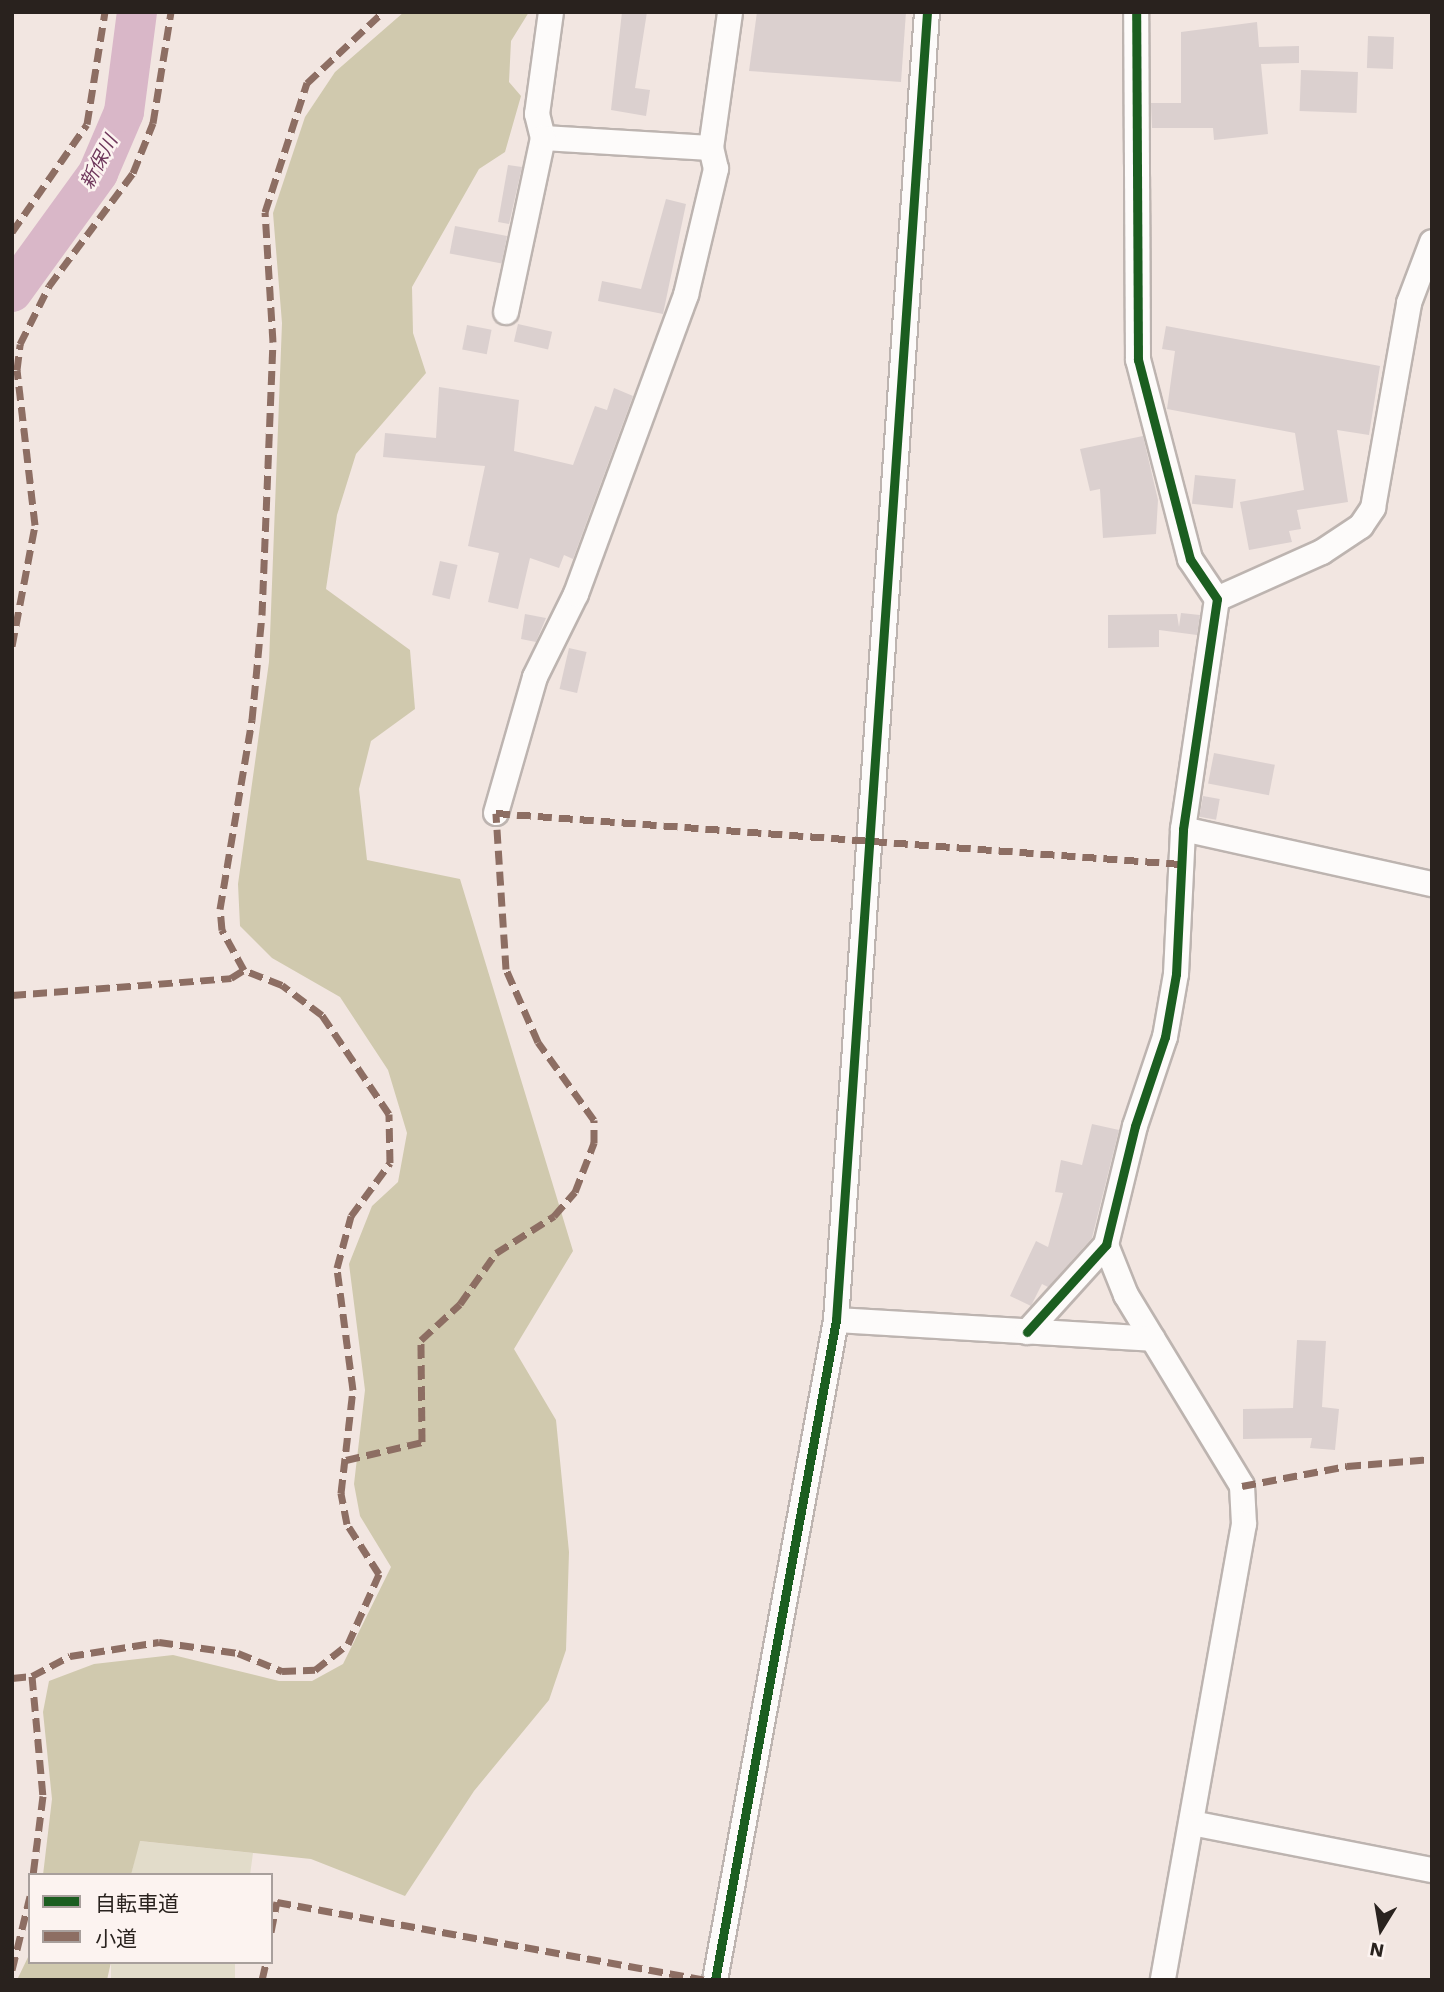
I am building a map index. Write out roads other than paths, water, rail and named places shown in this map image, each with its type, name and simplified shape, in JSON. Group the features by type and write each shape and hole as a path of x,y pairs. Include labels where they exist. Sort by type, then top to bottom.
{"street":[{"path":"506,312 543,138 537,114 551,12"},
{"path":"496,813 535,677 576,593 687,295 716,169 710,148 730,12"},
{"path":"715,1980 836,1320 927,12"},
{"path":"1027,1332 1107,1245 1135,1126 1165,1037 1176,974 1183,829 1217,599 1190,559 1138,360 1136,12"},
{"path":"543,138 710,148"},
{"path":"1217,599 1322,552 1361,526 1373,508 1397,357 1432,242"},
{"path":"1183,829 1432,884"},
{"path":"1107,1245 1152,1339 1242,1486 1244,1524 1163,1980"},
{"path":"836,1320 1152,1339"},
{"path":"1192,1823 1432,1870"}],"waterway":[{"name":"新保川","path":"12,292 98,173 124,112 137,12"}]}
